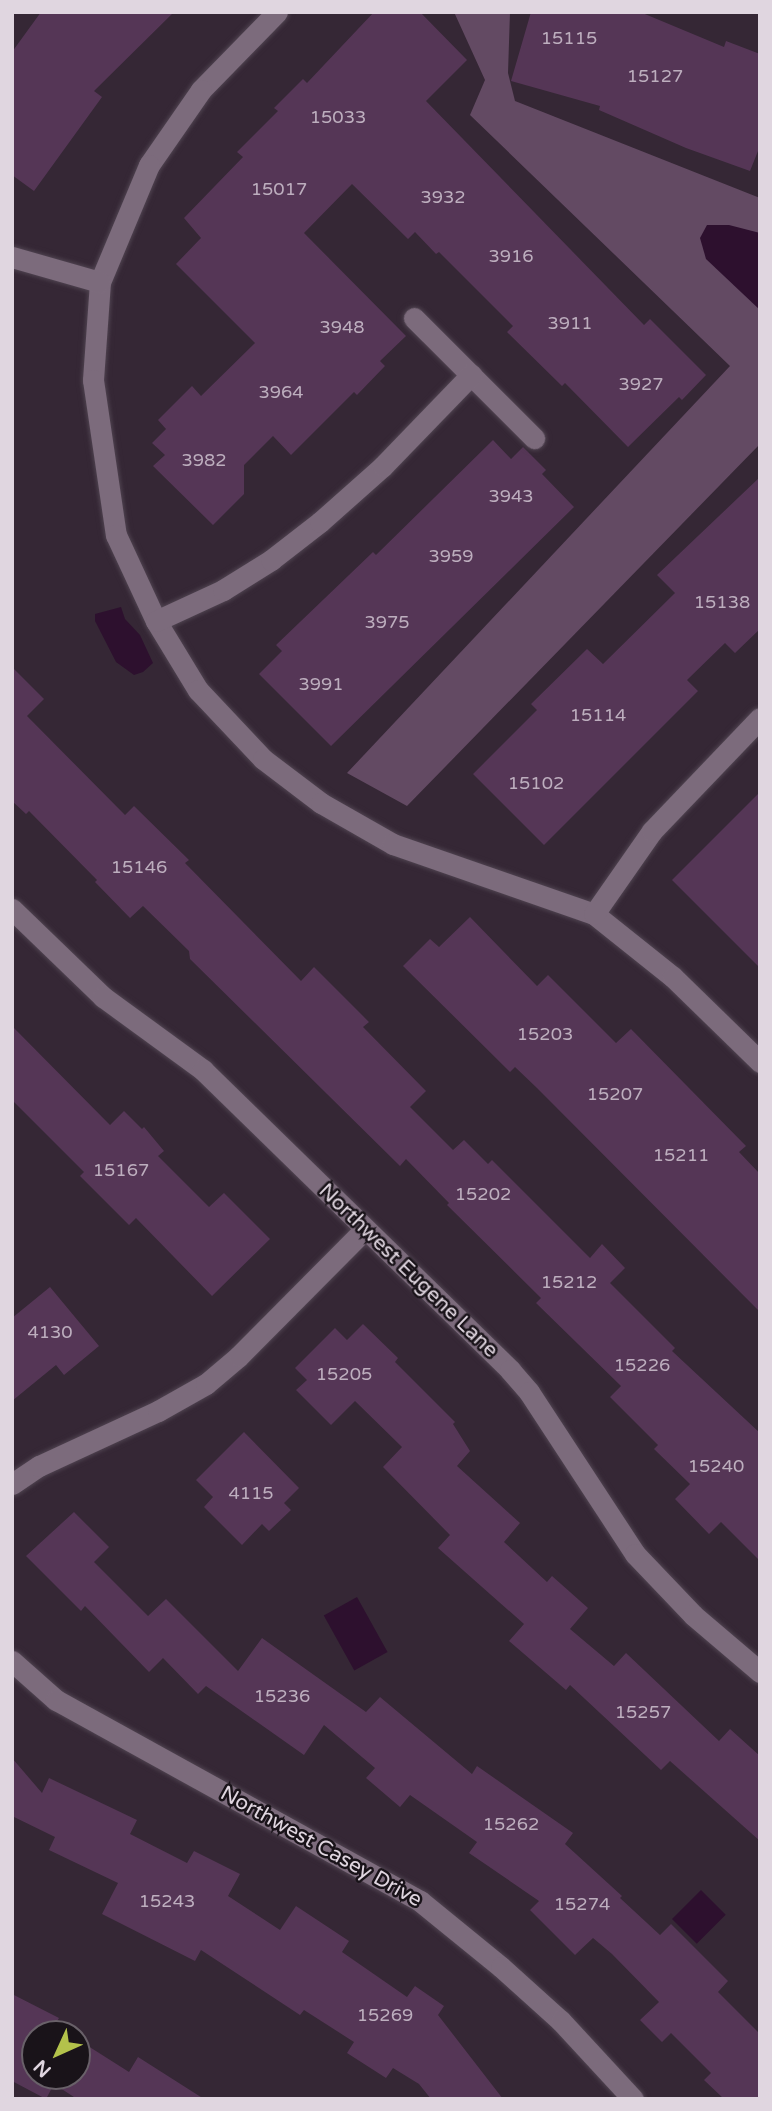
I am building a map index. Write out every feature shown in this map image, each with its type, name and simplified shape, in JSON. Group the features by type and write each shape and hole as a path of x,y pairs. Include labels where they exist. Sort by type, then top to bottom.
{"street":[{"path":"277,12 201,90 149,165 100,282 93,380 116,535 156,621 198,690 263,759 321,803 393,844 594,914 673,977 760,1062"},
{"path":"12,257 100,282"},
{"path":"414,318 534,438"},
{"path":"156,621 223,590 271,560 320,522 383,466 471,375"},
{"path":"594,914 652,831 760,718"},
{"name":"Northwest Eugene Lane","path":"12,909 103,997 203,1070 510,1370 529,1392 635,1554 693,1615 760,1672"},
{"path":"12,1484 39,1466 158,1411 206,1384 239,1356 364,1230"},
{"name":"Northwest Casey Drive","path":"12,1661 56,1700 419,1901 501,1966 561,2021 633,2099"}],"shaded area":[{"path":"454,12 510,12 508,73 515,101 760,198 760,444 407,806 347,773 730,366 470,115 485,80"},
{"path":"707,225 729,225 760,233 760,310 706,259 700,238"},
{"path":"121,607 125,619 140,635 153,663 143,672 134,675 116,662 95,621 95,614"},
{"path":"357,1597 388,1652 354,1671 324,1615"},
{"path":"701,1890 726,1915 697,1944 672,1919"}],"building":[{"path":"41,12 174,12 94,91 102,97 34,191 12,175 12,52"},
{"path":"374,12 420,12 467,60 426,101 644,325 650,319 706,375 682,400 679,397 628,447 565,383 562,386 507,332 513,326 439,252 436,254 415,232 408,239 352,184 304,233 406,336 380,361 385,366 357,395 354,392 291,455 273,436 244,465 244,494 213,525 153,466 165,455 152,443 166,429 158,420 192,386 201,396 255,343 176,264 201,238 184,218 243,157 237,152 278,111 274,108 303,79 307,83"},
{"path":"531,12 640,12 724,47 726,41 760,54 760,146 750,171 686,148 599,110 600,106 511,81"},
{"path":"493,440 511,459 523,447 546,470 542,474 574,507 331,746 259,674 282,651 276,645 373,552 376,555"},
{"path":"760,477 760,629 735,653 725,643 687,680 698,691 544,845 473,774 537,710 531,704 587,649 603,664 675,593 657,575"},
{"path":"12,667 44,699 27,716 125,815 134,806 189,860 185,863 301,981 314,967 369,1022 363,1027 426,1091 410,1107 453,1150 464,1140 488,1164 492,1160 590,1258 602,1244 625,1268 610,1283 675,1348 672,1351 760,1433 760,1561 721,1522 709,1534 675,1499 690,1484 654,1449 658,1445 610,1397 621,1386 536,1303 541,1298 447,1205 449,1203 406,1159 400,1166 190,959 189,951 143,906 130,918 29,811 26,814 12,801"},
{"path":"760,792 760,968 672,880"},
{"path":"470,917 537,986 548,975 616,1043 631,1029 746,1146 739,1152 760,1174 760,1312 537,1088 515,1067 510,1072 403,966 430,939 439,947"},
{"path":"12,1026 110,1125 124,1111 142,1129 144,1127 164,1151 158,1156 209,1207 224,1193 270,1239 212,1296 136,1218 129,1225 80,1176 84,1172 12,1100"},
{"path":"50,1287 99,1346 64,1375 56,1365 12,1401 12,1318"},
{"path":"363,1324 398,1358 395,1362 455,1422 453,1424 470,1451 457,1466 520,1523 504,1542 547,1582 552,1576 588,1608 570,1629 614,1666 626,1653 719,1741 730,1729 760,1756 760,1841 670,1761 661,1770 570,1685 566,1690 509,1641 524,1624 438,1548 450,1535 383,1467 402,1447 355,1401 331,1425 296,1390 307,1380 295,1368 335,1328 347,1340"},
{"path":"244,1432 299,1488 284,1503 291,1510 269,1531 262,1524 242,1545 204,1507 213,1497 196,1480"},
{"path":"74,1512 109,1547 94,1562 148,1616 166,1599 238,1671 262,1638 366,1712 380,1697 472,1774 477,1766 573,1833 565,1844 622,1896 620,1898 660,1935 671,1924 728,1981 718,1992 760,2034 760,2099 724,2099 704,2080 711,2073 671,2033 662,2042 640,2020 659,2002 612,1954 593,1938 575,1955 530,1910 539,1901 469,1853 477,1842 410,1795 400,1807 366,1778 375,1768 324,1725 304,1755 206,1686 198,1694 163,1658 149,1672 85,1606 81,1611 26,1556"},
{"path":"12,1758 42,1793 49,1778 137,1820 130,1834 187,1863 194,1851 240,1874 228,1896 280,1930 296,1906 349,1941 342,1952 407,1997 415,1986 444,2006 438,2015 503,2099 431,2099 419,2084 393,2068 386,2078 347,2053 354,2042 304,2010 300,2015 201,1950 195,1961 102,1914 118,1883 49,1850 55,1837 12,1816"},
{"path":"12,1994 59,2018 21,2020 21,2086 12,2081"},
{"path":"91,2048 129,2072 138,2057 204,2099 77,2099 63,2090 91,2090"},
{"path":"29,2090 51,2090 46,2099"}]}
